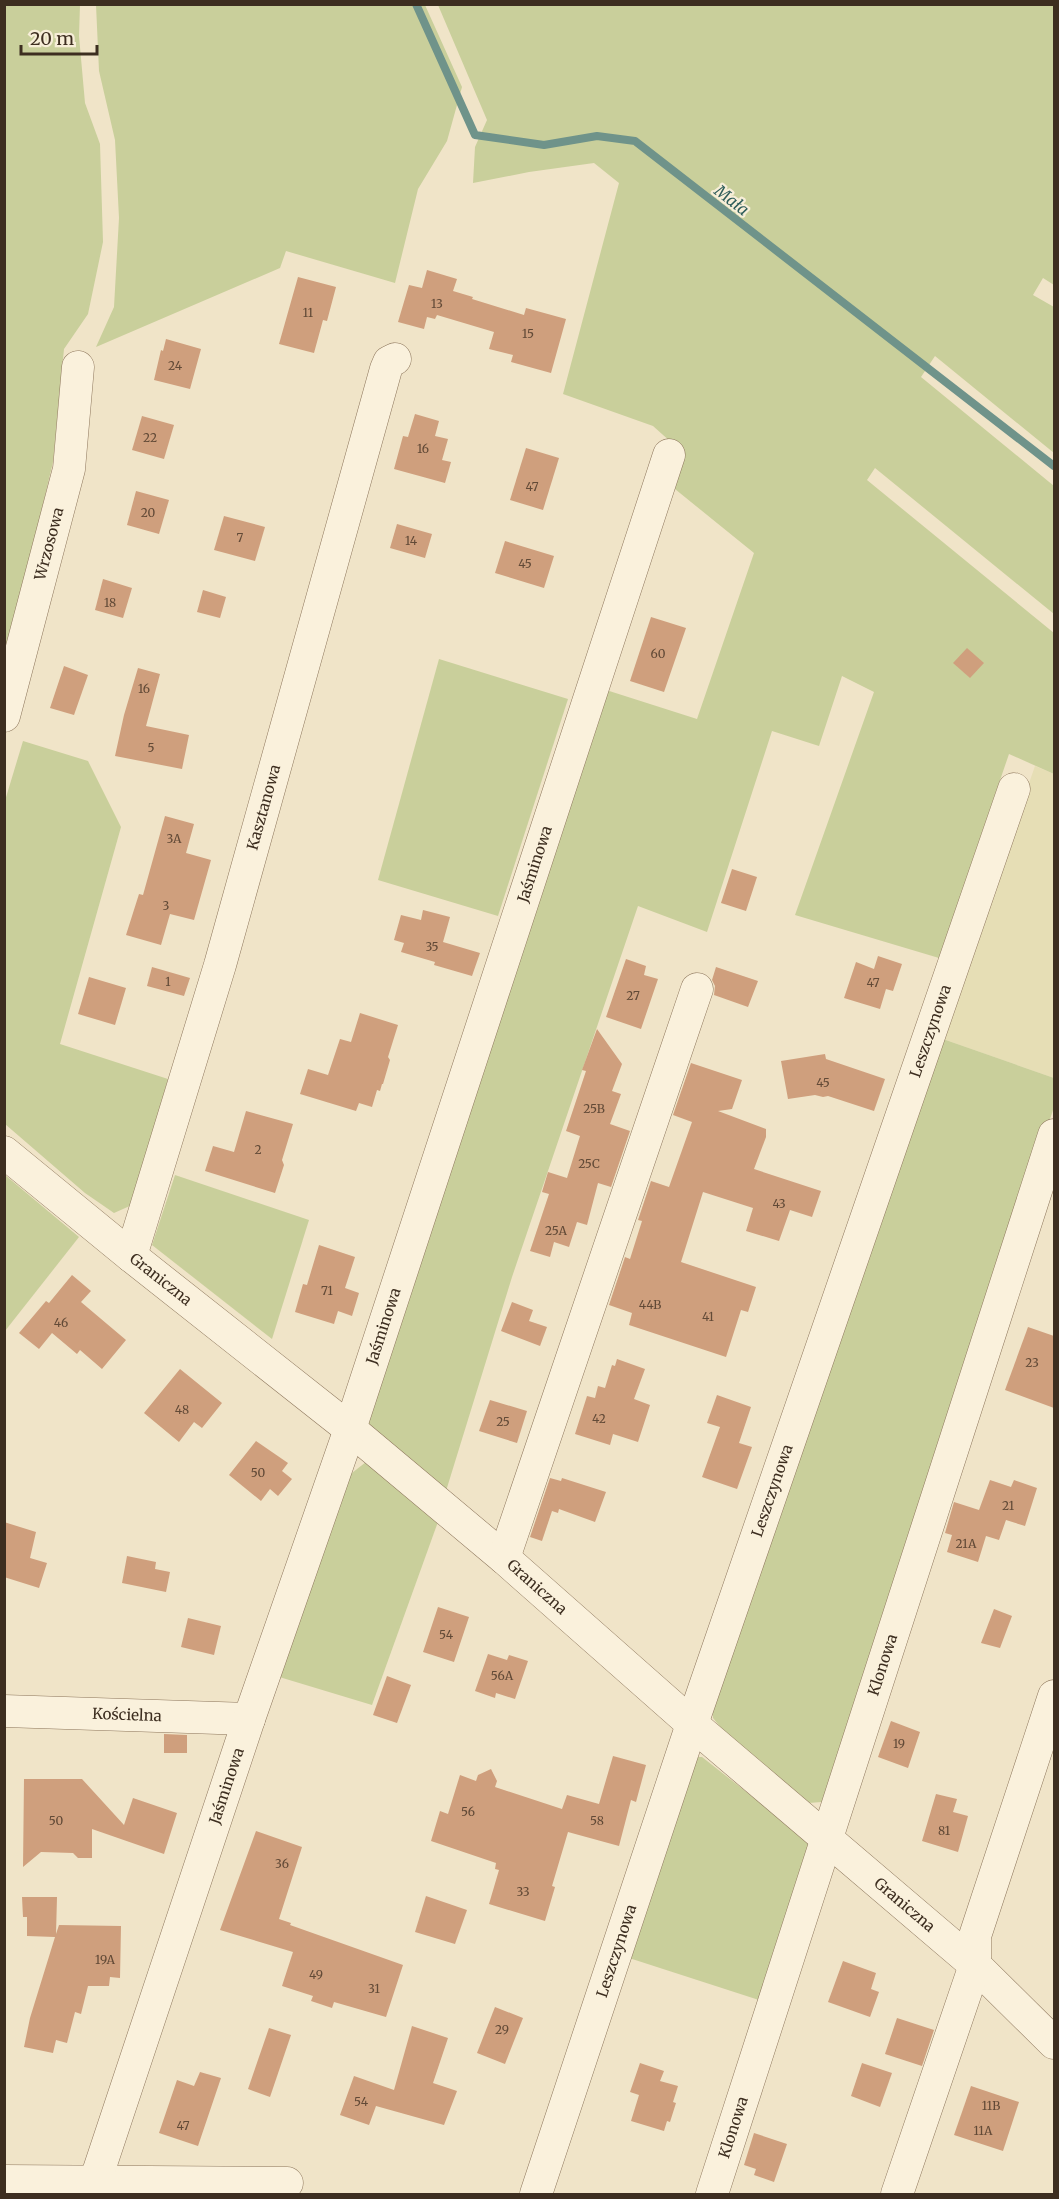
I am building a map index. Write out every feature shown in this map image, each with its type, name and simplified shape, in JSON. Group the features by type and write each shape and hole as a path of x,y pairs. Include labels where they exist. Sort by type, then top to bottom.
{"street":[{"name":"Kasztanowa","path":"131,1256 223,953 386,369 389,362 395,359"},
{"name":"Wrzosowa","path":"4,716 69,469 78,367"},
{"name":"Jaśminowa","path":"93,2189 249,1719 350,1430 669,455"},
{"name":"Leszczynowa","path":"536,2194 692,1724 1014,789"},
{"path":"504,1558 697,989"},
{"name":"Klonowa","path":"712,2194 1054,1135"},
{"name":"Graniczna","path":"4,1152 350,1430 504,1558 692,1724 975,1965 1054,2043"},
{"path":"897,2194 975,1965 975,1936 1054,1696"},
{"name":"Kościelna","path":"4,1711 249,1719"},
{"path":"4,2181 93,2189 287,2183"}],"shaded area":[{"path":"1035,766 1054,774 1054,1078 940,1038"}],"green space":[{"path":"4,5 80,5 79,36 85,103 100,144 103,242 88,314 64,349 53,462 5,664"},
{"path":"96,5 425,5 462,87 447,141 418,189 395,283 286,251 280,268 96,347 114,307 119,218 115,140 99,71"},
{"path":"438,5 1054,5 1054,285 1043,278 1033,295 1054,307 1054,453 935,356 921,377 1054,486 1054,614 875,468 867,480 1054,633 1054,774 1009,754 939,958 795,915 874,692 842,676 819,746 772,731 707,932 638,906 512,1277 446,1491 369,1427 362,1413 603,689 697,719 754,553 670,485 681,451 653,426 563,394 619,183 594,163 473,183 475,147 487,120"},
{"path":"439,659 568,699 498,916 378,880"},
{"path":"23,741 88,761 121,827 60,1044 168,1079 132,1205 114,1213 85,1193 5,1124 4,804"},
{"path":"940,1038 1054,1078 1054,1107 829,1795 822,1802 808,1803 721,1728 713,1718 712,1701"},
{"path":"5,1175 79,1237 5,1331"},
{"path":"175,1175 309,1220 272,1339 152,1245"},
{"path":"366,1462 439,1519 372,1705 276,1676 343,1480"},
{"path":"695,1757 702,1757 810,1842 762,2001 626,1957"}],"building":[{"path":"427,270 457,279 453,291 473,297 472,299 524,315 526,308 566,319 551,373 511,362 513,355 489,349 494,332 437,315 435,319 427,317 424,329 398,322 409,285 422,288"},
{"path":"298,277 336,287 327,321 323,320 314,353 279,344"},
{"path":"166,339 201,349 190,389 154,380"},
{"path":"415,414 439,421 435,436 448,439 442,460 451,462 445,483 394,469 403,436 408,437"},
{"path":"142,416 174,425 164,459 132,450"},
{"path":"526,448 559,458 543,510 510,500"},
{"path":"136,491 169,500 159,534 127,525"},
{"path":"224,516 265,527 255,561 214,550"},
{"path":"397,524 432,534 425,558 390,548"},
{"path":"505,541 554,556 544,588 495,573"},
{"path":"103,579 132,588 123,618 95,610"},
{"path":"203,590 226,597 220,618 197,612"},
{"path":"651,617 686,628 664,692 630,681"},
{"path":"967,648 984,663 970,678 953,663"},
{"path":"64,666 88,675 74,715 50,708"},
{"path":"138,668 160,674 146,726 189,735 182,769 115,756"},
{"path":"165,816 194,824 186,853 211,860 194,920 170,914 161,945 126,935 139,894 143,895"},
{"path":"732,869 757,877 746,911 721,903"},
{"path":"423,910 450,917 443,942 480,953 472,976 401,952 404,943 394,940 401,915 421,920"},
{"path":"878,956 902,964 893,991 886,989 880,1009 844,998 856,962 874,969"},
{"path":"626,959 646,966 644,975 658,979 641,1029 606,1017"},
{"path":"152,967 190,978 184,996 147,986"},
{"path":"716,967 758,981 748,1007 714,995 715,986 712,980"},
{"path":"89,977 126,988 115,1025 78,1014"},
{"path":"360,1013 398,1025 388,1057 390,1060 383,1084 380,1091 377,1090 372,1107 359,1103 356,1111 300,1094 308,1069 328,1075 340,1039 351,1042"},
{"path":"597,1029 622,1064 612,1091 621,1094 610,1124 630,1131 611,1187 598,1183 587,1225 577,1222 569,1247 554,1242 550,1257 530,1251 549,1194 542,1192 548,1172 567,1178 580,1136 566,1131 586,1071 582,1070"},
{"path":"825,1054 826,1059 885,1079 874,1111 828,1096 815,1095 788,1099 781,1061"},
{"path":"691,1063 742,1080 732,1109 718,1111 766,1129 766,1137 754,1169 821,1191 812,1217 790,1210 779,1241 746,1231 753,1208 703,1192 681,1262 756,1287 748,1312 741,1310 726,1357 629,1325 632,1313 609,1305 625,1257 630,1259 642,1221 638,1220 651,1181 669,1187 692,1122 673,1115"},
{"path":"246,1111 293,1124 275,1193 205,1171 213,1146 234,1152"},
{"path":"319,1245 355,1257 345,1288 359,1293 352,1316 338,1311 334,1324 295,1312 303,1284 307,1285"},
{"path":"72,1275 91,1291 81,1302 126,1340 102,1369 80,1350 77,1354 52,1333 39,1349 19,1333 46,1301 49,1303"},
{"path":"512,1302 533,1310 529,1321 547,1327 540,1346 501,1331"},
{"path":"1028,1327 1054,1336 1054,1408 1005,1390"},
{"path":"617,1359 645,1369 634,1399 650,1405 638,1442 613,1434 610,1445 575,1434 587,1396 595,1398 598,1386 605,1388 612,1365 615,1366"},
{"path":"180,1369 222,1403 202,1428 194,1422 179,1442 144,1413"},
{"path":"717,1395 751,1407 739,1443 752,1447 737,1489 702,1477 720,1427 707,1423"},
{"path":"490,1400 527,1411 517,1443 479,1431"},
{"path":"256,1441 288,1463 282,1471 292,1479 278,1496 270,1489 261,1501 229,1475"},
{"path":"550,1478 561,1481 562,1478 606,1492 595,1522 559,1509 558,1513 552,1511 542,1541 530,1537"},
{"path":"990,1480 1011,1487 1014,1480 1037,1488 1025,1526 1006,1520 999,1540 986,1536 978,1562 947,1552 952,1535 945,1533 954,1502 979,1510"},
{"path":"4,1522 36,1532 30,1558 47,1563 39,1588 4,1577"},
{"path":"127,1556 156,1562 155,1569 170,1572 166,1592 122,1583"},
{"path":"438,1607 469,1617 454,1662 423,1652"},
{"path":"994,1609 1012,1616 1000,1648 981,1643"},
{"path":"188,1618 221,1626 214,1655 181,1647"},
{"path":"488,1654 507,1660 509,1655 528,1661 515,1699 496,1693 495,1698 475,1691"},
{"path":"387,1676 411,1685 397,1723 373,1715"},
{"path":"891,1721 920,1732 908,1768 878,1757"},
{"path":"164,1734 187,1735 187,1753 164,1753"},
{"path":"613,1756 646,1765 636,1802 631,1800 619,1846 568,1832 552,1886 555,1887 545,1921 489,1904 499,1870 495,1869 496,1863 431,1841 440,1811 448,1814 460,1775 476,1781 478,1775 491,1769 497,1781 495,1787 562,1809 567,1795 599,1804"},
{"path":"24,1779 82,1779 124,1825 133,1798 177,1813 164,1854 92,1829 92,1858 78,1858 73,1853 41,1852 23,1867"},
{"path":"936,1794 957,1799 953,1812 968,1816 958,1852 922,1841"},
{"path":"256,1831 302,1847 279,1919 403,1965 386,2017 334,2002 332,2008 311,2001 313,1996 282,1986 293,1952 220,1930"},
{"path":"426,1896 467,1910 455,1944 415,1932"},
{"path":"22,1897 57,1897 56,1934 59,1925 121,1926 120,1978 110,1977 109,1986 88,1986 81,2014 75,2012 67,2043 56,2040 53,2053 24,2047 30,2018 55,1937 27,1936 27,1917 23,1917"},
{"path":"843,1961 876,1973 871,1989 879,1992 870,2017 828,2002"},
{"path":"495,2007 523,2018 505,2064 477,2053"},
{"path":"897,2018 934,2030 922,2066 885,2054"},
{"path":"412,2026 448,2038 433,2083 457,2091 444,2125 376,2106 369,2125 340,2115 354,2076 394,2090"},
{"path":"269,2028 291,2035 270,2097 248,2089"},
{"path":"640,2063 664,2071 660,2081 678,2086 673,2102 676,2103 670,2122 667,2121 664,2131 631,2121 639,2095 630,2092"},
{"path":"862,2063 892,2073 880,2107 851,2096"},
{"path":"200,2072 221,2078 198,2146 159,2133 177,2080 194,2086"},
{"path":"971,2086 1019,2102 1003,2151 954,2135"},
{"path":"754,2133 787,2144 774,2182 754,2175 756,2169 744,2165"}],"waterway":[{"name":"Mała","path":"416,4 475,135 544,145 597,136 635,141 1054,466"}]}
